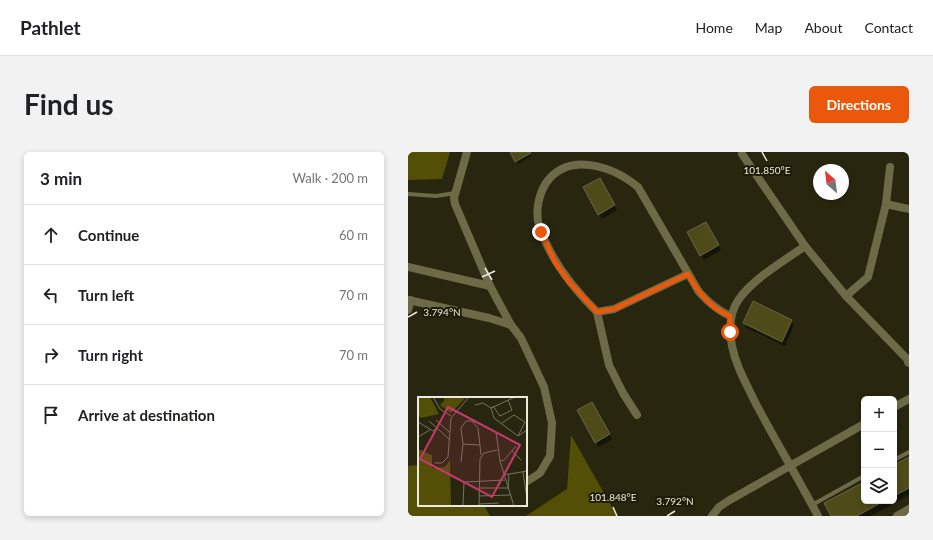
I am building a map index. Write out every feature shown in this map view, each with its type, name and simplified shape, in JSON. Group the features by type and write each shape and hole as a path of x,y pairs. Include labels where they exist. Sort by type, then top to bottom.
{"street":[{"path":"467,152 454,198 455,204 490,286 510,325 520,338 544,387 552,424 550,456 540,472 527,481"},
{"path":"742,154 805,246 846,296 909,361"},
{"path":"637,415 623,393 609,365 597,312 570,283 555,262 541,232 538,220 538,208 542,190 552,174 563,166 574,163 596,163 624,176 638,187 699,292 720,312 730,316"},
{"path":"846,296 868,278 886,204 890,167"},
{"path":"886,204 909,209"},
{"path":"805,246 749,287 738,300 730,316 732,345 740,372 765,422 818,516"},
{"path":"408,267 490,286"},
{"path":"597,312 614,309 688,274"},
{"path":"408,310 409,300 489,318 510,325"},
{"path":"897,405 909,399"},
{"path":"712,516 719,507 728,501 861,426"},
{"path":"897,516 909,509"}],"lane":[{"path":"408,194 436,196 456,193"},
{"path":"897,458 909,452"},
{"path":"812,505 861,478"}],"shaded area":[{"path":"408,152 450,152 442,179 408,180"},
{"path":"571,435 617,516 526,516 567,489"},
{"path":"418,465 418,506 485,506 490,516 408,516 408,466"}],"building":[{"path":"510,152 530,152 531,153 515,162"},
{"path":"600,178 615,205 598,215 583,187"},
{"path":"706,222 719,245 700,256 687,232"},
{"path":"753,301 792,320 782,342 743,323"},
{"path":"592,402 610,434 595,443 577,410"},
{"path":"909,457 909,488 897,494 897,468 897,463"},
{"path":"861,484 861,504 879,504 857,516 831,516 824,503"}],"route":[{"path":"541,232 555,262 582,298 597,312 614,309 688,274 699,292 710,304 720,312 730,316 730,332"}]}
